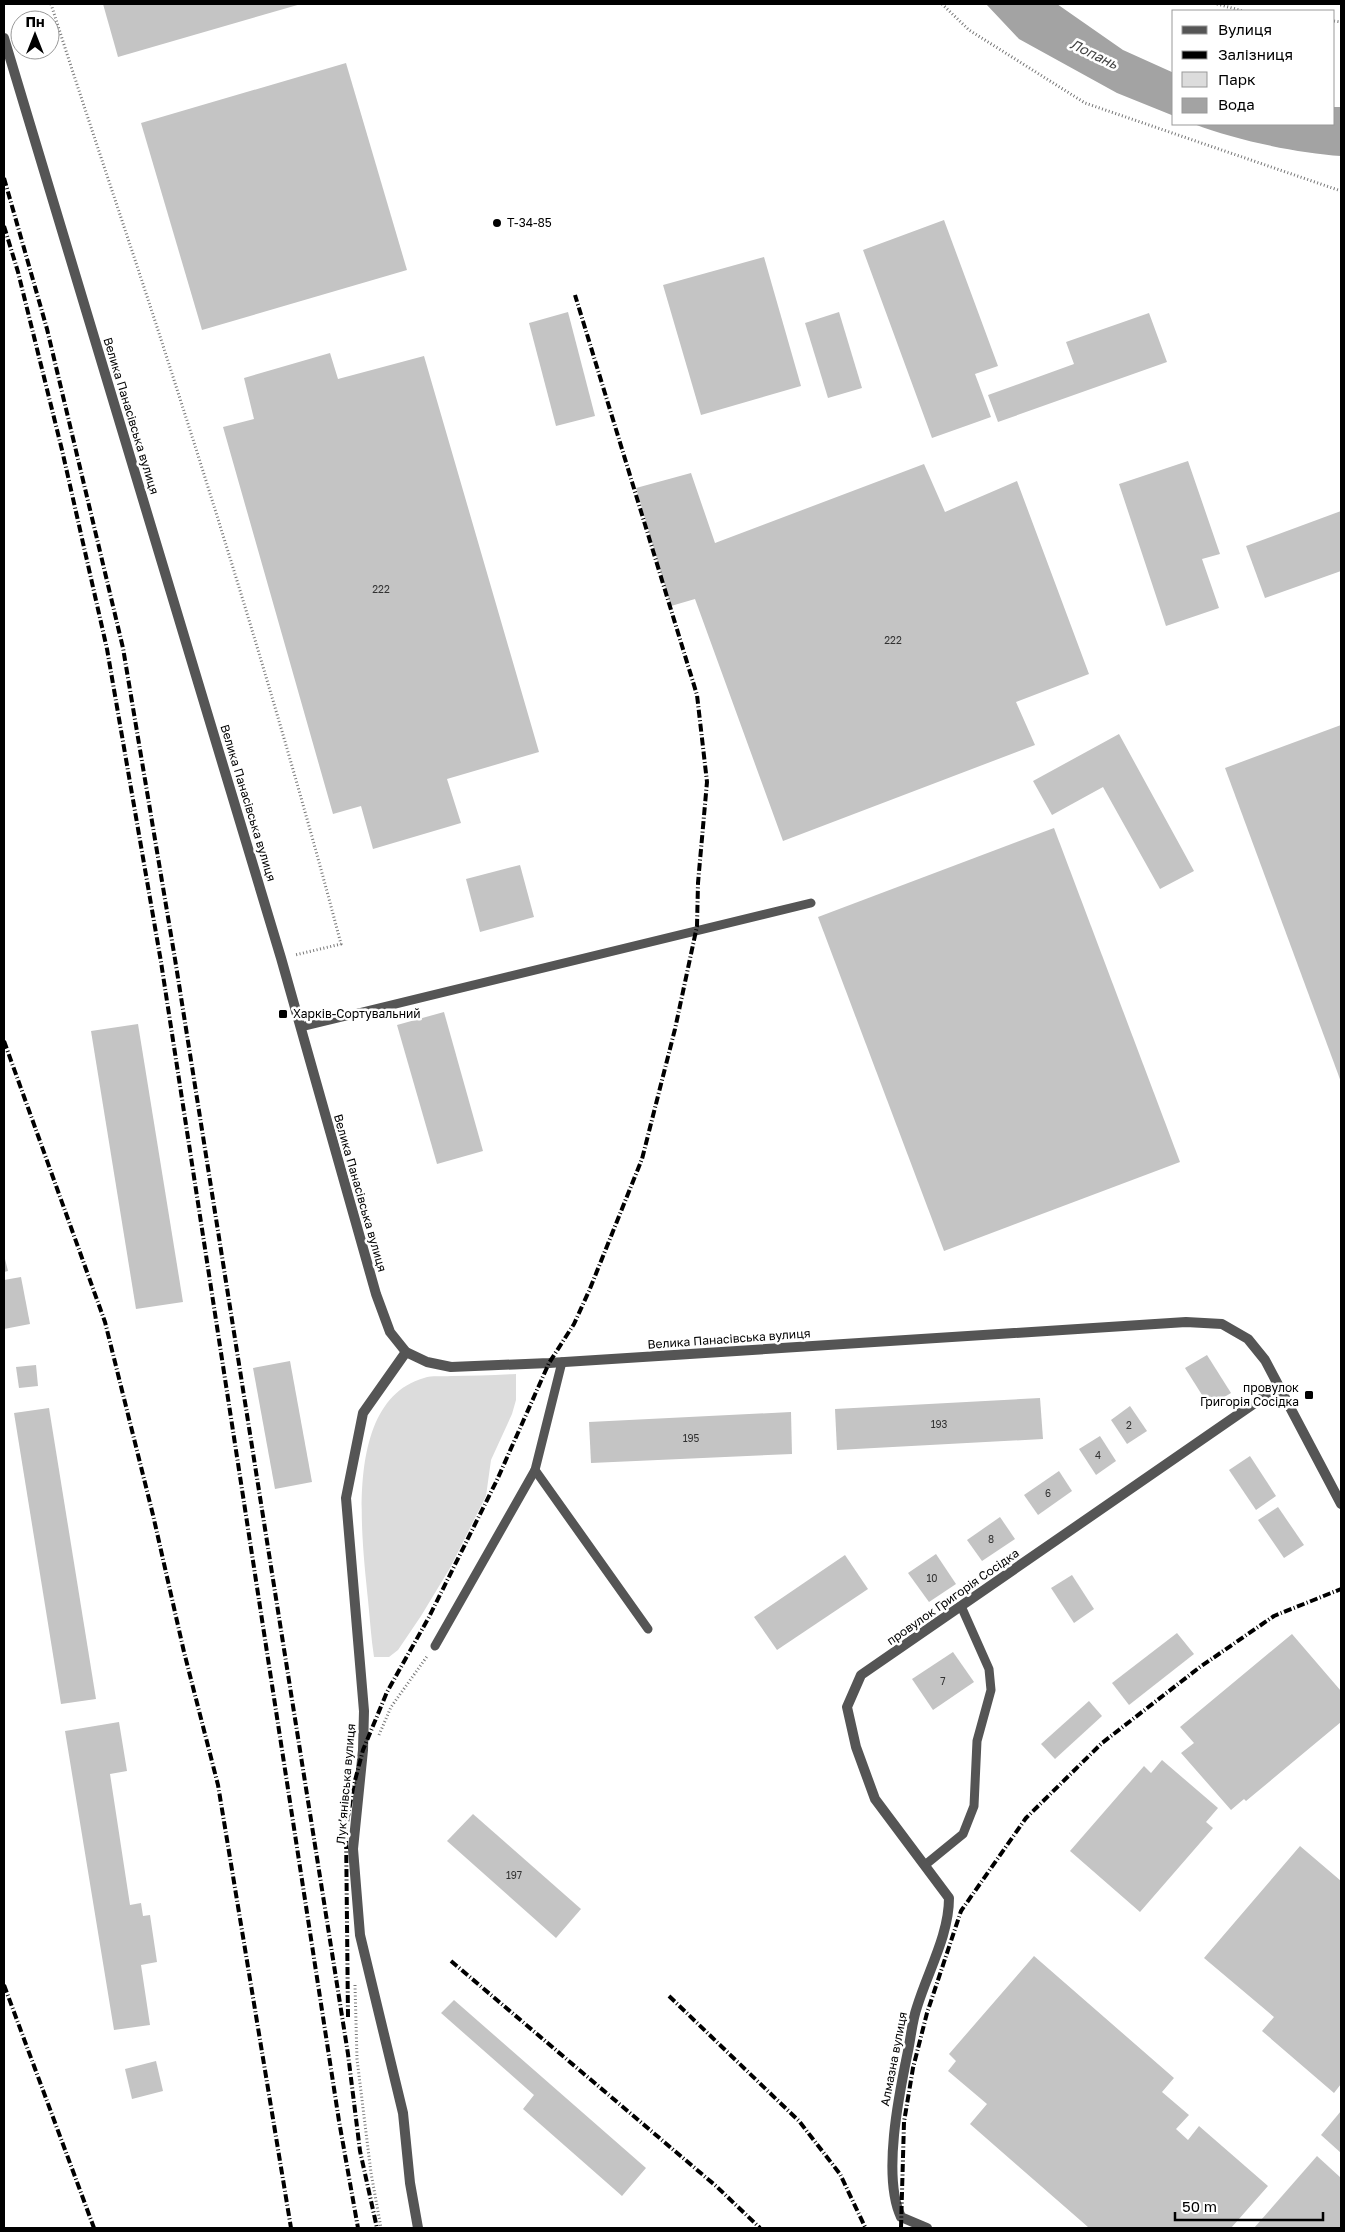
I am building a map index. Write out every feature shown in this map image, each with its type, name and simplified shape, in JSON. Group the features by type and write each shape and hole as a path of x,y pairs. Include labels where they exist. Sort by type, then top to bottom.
{"street":[{"name":"Велика Панасівська вулиця","path":"4,38 301,1027 376,1294 390,1332 406,1352 427,1362 451,1367 562,1362 1186,1322 1222,1324 1248,1339 1265,1360 1341,1504"},
{"name":"Лук’янівська вулиця","path":"406,1352 363,1413 346,1498 364,1711 363,1750 353,1849 360,1935 403,2113 410,2183 418,2228"},
{"name":"провулок Григорія Сосідка","path":"938,1883 875,1799 856,1747 847,1707 861,1675 1278,1387"},
{"name":"Алмазна вулиця","path":"927,2228 901,2216 895,2204 893,2153 897,2105 916,2008 949,1916 949,1898 938,1883"}],"lane":[{"path":"301,1027 811,904"},
{"path":"434,1646 536,1470 562,1362"},
{"path":"536,1470 648,1629"},
{"path":"925,1865 963,1834 974,1806 977,1741 990,1690 990,1676 989,1669 961,1606"}],"path":[{"path":"51,4 174,378 253,630 302,798 341,944 294,955 296,964"},
{"path":"942,4 968,30 1085,104 1341,191"},
{"path":"1217,4 1239,10"},
{"path":"377,1740 391,1707 434,1646"},
{"path":"356,1975 357,2059 371,2173 381,2228"}],"green space":[{"path":"516,1374 516,1400 512,1414 491,1460 486,1496 450,1568 398,1650 389,1657 374,1657 365,1574 362,1509 363,1474 369,1442 380,1414 398,1392 424,1378 434,1376"}],"water":[{"name":"Лопань","path":"986,4 1057,4 1123,50 1172,72 1172,115 1117,93 1019,39"},
{"path":"1335,107 1341,107 1341,156 1266,145 1197,125 1335,125"}],"building":[{"path":"103,4 301,4 118,57"},
{"path":"346,63 407,270 202,330 141,123"},
{"path":"944,220 998,366 975,374 991,417 932,438 863,250"},
{"path":"764,257 801,386 701,415 663,285"},
{"path":"568,312 595,416 556,426 529,323"},
{"path":"839,312 862,388 828,398 805,323"},
{"path":"1149,313 1167,362 998,422 988,395 1074,364 1066,342"},
{"path":"330,353 338,379 424,356 539,752 447,779 461,823 373,849 361,806 333,814 223,427 254,419 244,378"},
{"path":"1188,461 1220,554 1202,559 1219,608 1166,626 1119,484"},
{"path":"924,464 945,512 1017,481 1089,674 1016,702 1035,745 783,841 695,599 671,606 636,488 691,473 715,543"},
{"path":"1341,511 1341,571 1265,598 1246,546"},
{"path":"1341,725 1341,1082 1225,768"},
{"path":"1119,734 1194,871 1160,889 1103,787 1052,815 1033,781"},
{"path":"1054,828 1180,1162 944,1251 818,917"},
{"path":"520,865 534,917 480,932 466,879"},
{"path":"444,1012 483,1151 437,1164 397,1025"},
{"path":"138,1024 183,1302 136,1309 91,1031"},
{"path":"4,1255 8,1271 4,1272"},
{"path":"21,1277 30,1324 4,1329 4,1280"},
{"path":"1207,1355 1231,1393 1209,1406 1185,1368"},
{"path":"290,1361 312,1482 275,1489 253,1368"},
{"path":"36,1365 38,1386 19,1388 16,1367"},
{"path":"1040,1398 1043,1439 837,1450 835,1409"},
{"path":"1130,1406 1147,1431 1127,1444 1111,1420"},
{"path":"49,1408 96,1699 61,1704 14,1413"},
{"path":"791,1412 792,1454 591,1463 589,1422"},
{"path":"1100,1436 1116,1461 1096,1475 1079,1449"},
{"path":"1250,1456 1276,1496 1256,1510 1229,1470"},
{"path":"1059,1471 1072,1491 1038,1515 1024,1495"},
{"path":"1278,1507 1304,1545 1284,1558 1258,1520"},
{"path":"1000,1517 1015,1539 982,1561 967,1540"},
{"path":"936,1554 956,1584 929,1602 908,1573"},
{"path":"845,1555 868,1589 777,1650 754,1617"},
{"path":"1072,1575 1094,1609 1074,1623 1051,1588"},
{"path":"1177,1633 1194,1654 1129,1705 1112,1683"},
{"path":"1292,1634 1341,1691 1341,1722 1246,1801 1244,1799 1231,1810 1181,1753 1194,1743 1180,1727"},
{"path":"953,1652 974,1682 933,1710 912,1679"},
{"path":"1089,1701 1102,1716 1055,1759 1041,1744"},
{"path":"119,1722 127,1771 110,1774 130,1905 141,1903 143,1916 150,1915 157,1962 141,1965 150,2025 114,2030 65,1731"},
{"path":"1162,1760 1218,1808 1206,1822 1213,1828 1140,1912 1070,1851 1144,1766 1151,1773"},
{"path":"473,1814 581,1909 556,1938 447,1841"},
{"path":"1300,1846 1341,1881 1341,2084 1334,2093 1262,2031 1274,2017 1204,1958"},
{"path":"1034,1956 1174,2078 1162,2092 1189,2115 1176,2129 1188,2140 1199,2126 1268,2186 1231,2228 1087,2228 970,2124 987,2104 948,2071 956,2061 949,2054"},
{"path":"454,2000 646,2168 622,2196 523,2109 534,2095 441,2013"},
{"path":"156,2061 163,2091 132,2099 125,2069"},
{"path":"1341,2111 1341,2153 1321,2135"},
{"path":"1317,2156 1341,2178 1341,2228 1254,2228"}],"railway":[{"path":"4,178 47,329 123,648 175,959 348,2054 360,2151 377,2228"},
{"path":"4,226 18,272 62,450 107,649 161,962 339,2121 358,2228"},
{"path":"348,2017 346,1828 353,1788 363,1750 387,1692 429,1617 497,1480 549,1363 574,1324 589,1291 642,1159 675,1029 697,926 698,883 707,782 697,695 575,295"},
{"path":"4,1041 105,1322 153,1515 184,1652 218,1785 291,2228"},
{"path":"901,2228 904,2122 913,2068 927,2013 961,1911 1026,1818 1102,1743 1200,1667 1274,1616 1341,1589"},
{"path":"451,1961 716,2186 760,2228"},
{"path":"4,1985 94,2228"},
{"path":"669,1996 799,2121 840,2174 865,2227"}],"place":[{"name":"Т-34-85","path":"497,223"},
{"name":"Харків-Сортувальний","path":"283,1014"},
{"name":"провулок Григорія Сосідка","path":"1309,1395"}]}
